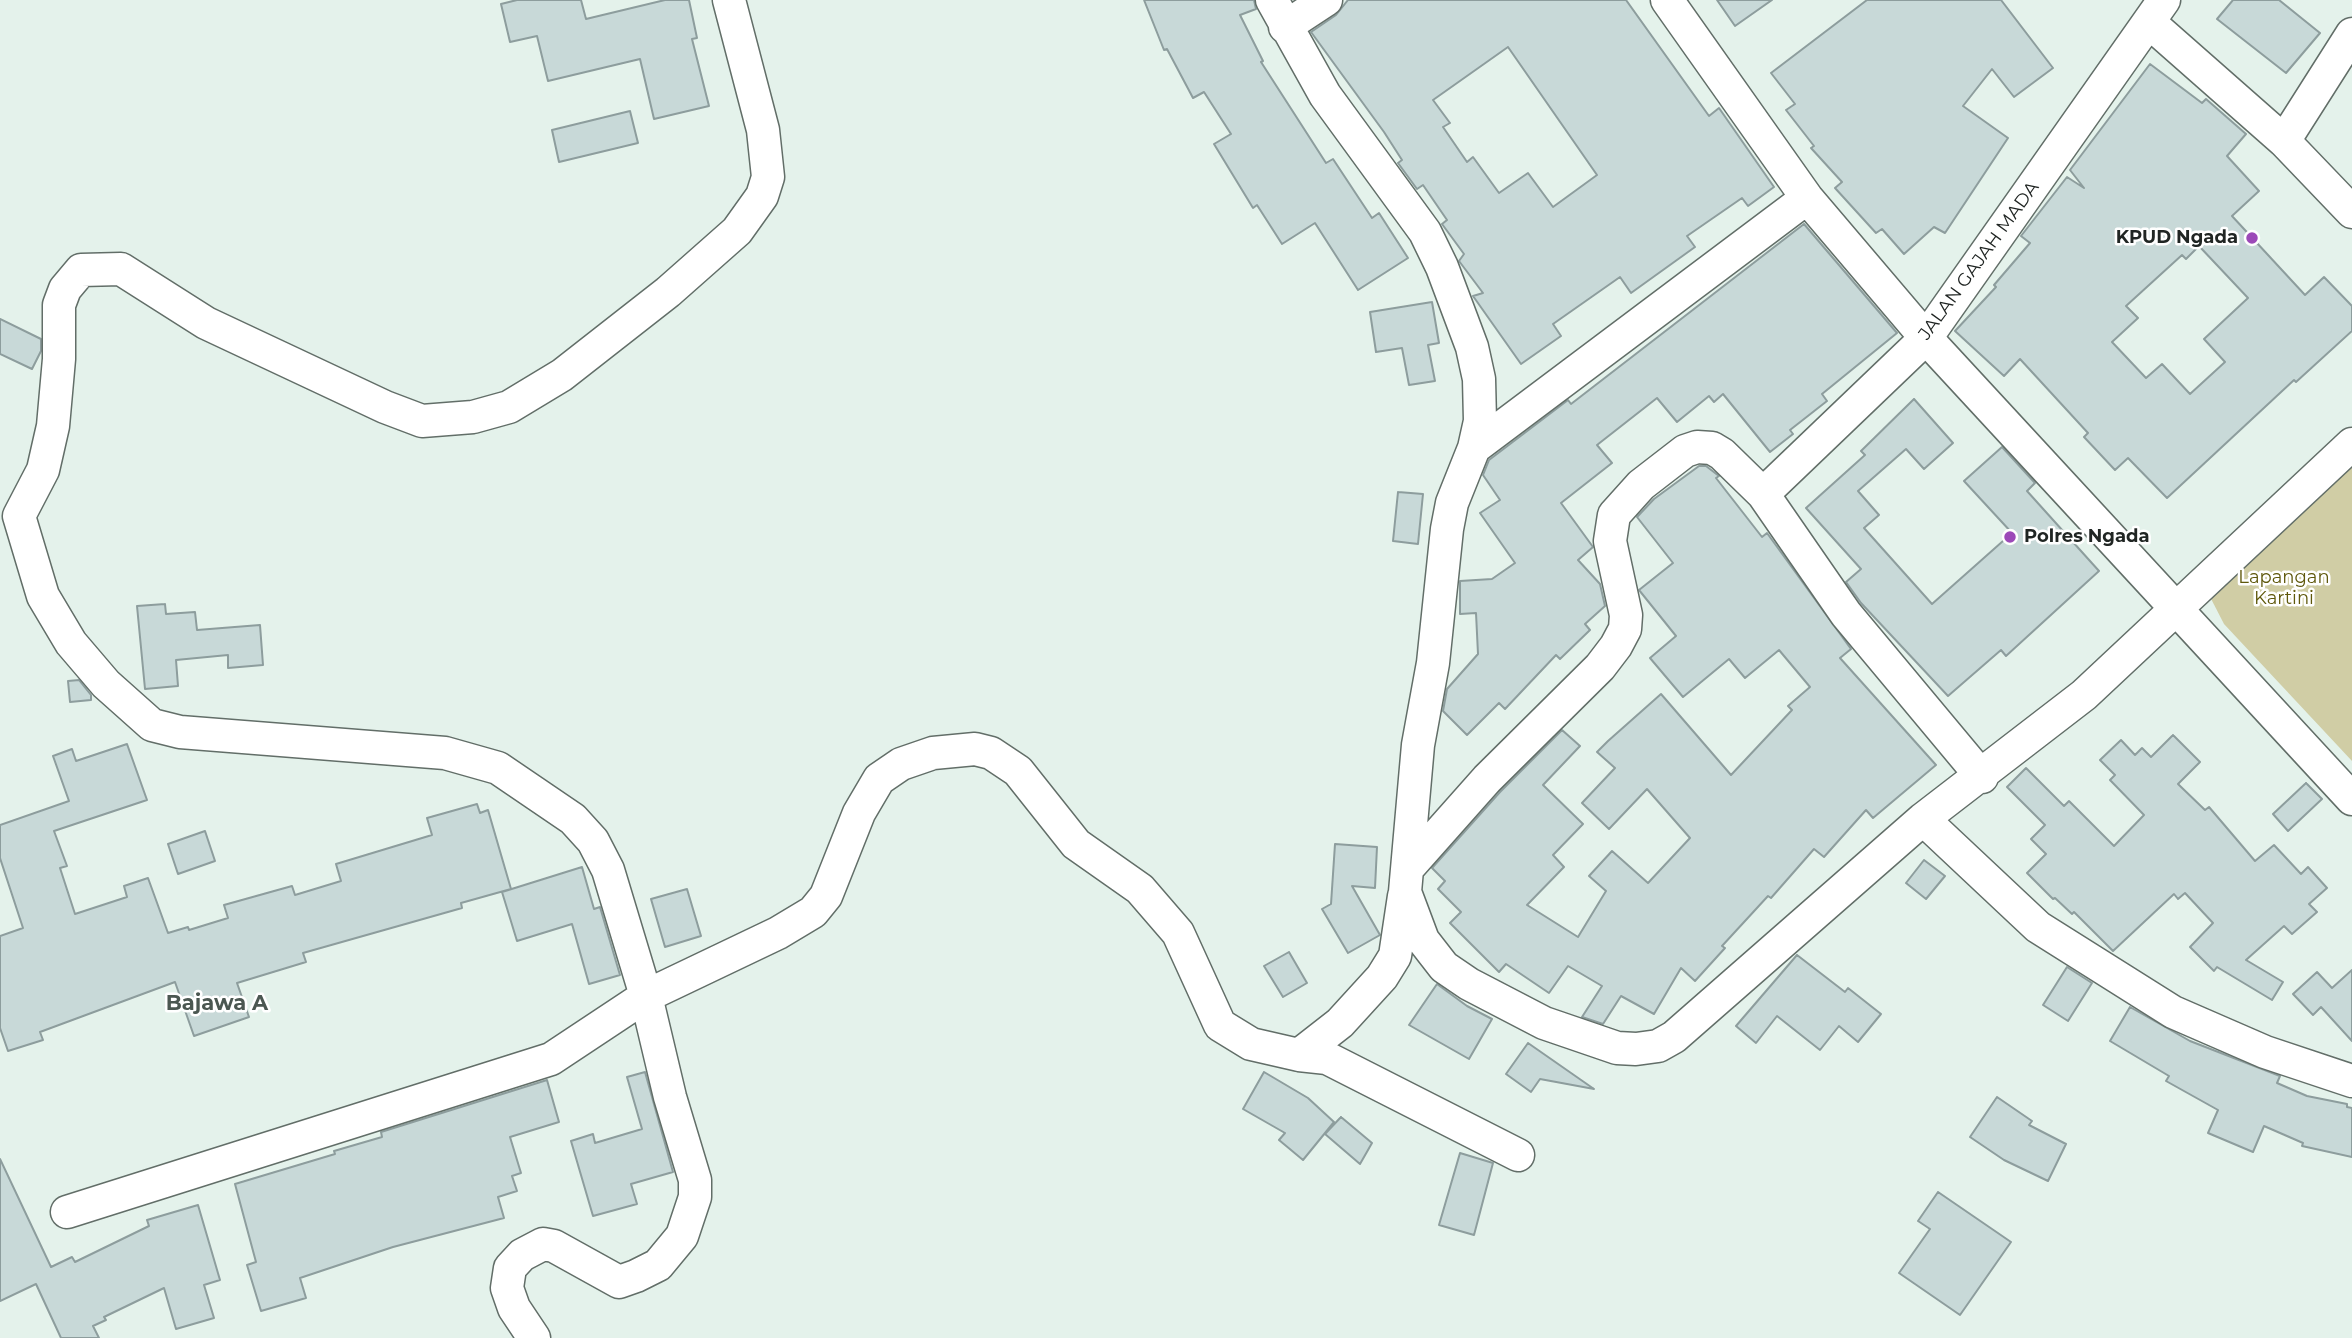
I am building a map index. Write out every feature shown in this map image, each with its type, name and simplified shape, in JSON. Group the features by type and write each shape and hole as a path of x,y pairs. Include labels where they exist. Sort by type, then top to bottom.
{"street":[{"path":"534,1338 514,1307 508,1288 510,1268 522,1255 543,1244 554,1246 619,1282 658,1265 682,1236 690,1217 695,1180 670,1097 646,996 608,870 593,841 573,820 498,768 445,753 180,732 152,724 106,684 71,643 43,596 9,527 46,461 54,426 59,359 59,305 65,289 81,270 121,269 206,323 385,407 422,421 473,417 509,407 562,375 668,292 737,231 762,196 768,177 763,130 729,0"},
{"path":"1299,1055 1340,1023 1382,978 1395,956 1406,880 1418,745 1433,663 1447,529 1458,483 1474,448 1480,421 1479,379 1472,347 1442,267 1425,232 1325,95 1278,13 1326,0"},
{"path":"1667,0 1807,198 1926,338 2352,799"},
{"path":"2157,12 2352,212"},
{"name":"JALAN GAJAH MADA","path":"1763,494 1926,338 2157,12"},
{"path":"2284,141 2352,34"},
{"path":"1474,448 1807,198"},
{"path":"1406,880 1423,940 1444,967 1469,985 1544,1024 1618,1048 1658,1046 1674,1037 1923,819 1982,777 2084,695 2352,444"},
{"path":"1406,880 1487,779 1600,667 1616,646 1625,629 1626,615 1610,541 1614,514 1623,502 1679,456 1697,447 1712,448 1722,454 1763,494 1846,614 1982,777"},
{"path":"67,1212 551,1059 646,996 778,933 813,912 826,896 845,854 859,813 878,779 916,757 975,749 991,752 1018,771 1076,844 1146,896 1178,933 1220,1025 1251,1044 1299,1055 1327,1058 1518,1155"},
{"path":"1923,819 2038,927 2173,1012 2265,1052 2352,1081"}],"green space":[{"name":"Lapangan Kartini","path":"2352,439 2352,761 2224,624 2206,589"}],"building":[{"path":"517,0 581,0 586,19 665,0 689,0 697,38 692,39 709,106 654,119 640,59 548,81 537,36 510,42 501,4"},
{"path":"1144,0 1254,0 1256,9 1240,15 1263,61 1261,62 1326,163 1333,159 1372,218 1379,213 1408,258 1358,290 1315,223 1282,244 1257,205 1253,208 1214,144 1231,134 1204,92 1193,98 1167,49 1164,50"},
{"path":"1348,0 1626,0 1709,116 1719,108 1774,187 1748,206 1742,198 1687,236 1695,247 1631,293 1620,277 1553,324 1561,336 1521,364 1473,296 1483,293 1459,261 1464,254 1442,224 1447,220 1423,185 1417,189 1398,163 1402,160 1384,132 1311,32 1336,15","holes":["1508,47 1597,175 1553,207 1528,173 1499,193 1473,157 1467,162 1443,127 1450,123 1433,100"]},
{"path":"1717,0 1772,0 1735,26"},
{"path":"1867,0 2001,0 2053,68 2014,97 1992,69 1963,106 2008,138 1945,233 1934,227 1904,254 1882,229 1876,233 1835,188 1842,182 1811,148 1814,146 1786,110 1795,104 1771,73"},
{"path":"2233,0 2279,0 2320,33 2286,73 2217,19"},
{"path":"2150,64 2202,103 2206,99 2246,134 2227,156 2259,191 2232,216 2305,295 2324,277 2352,306 2352,331 2296,382 2294,380 2167,498 2128,458 2115,470 2084,437 2088,433 2020,359 2004,376 1955,331 1996,287 1994,285 2030,243 2021,236 2067,177 2084,188 2070,170","holes":["2199,246 2248,298 2204,339 2225,362 2190,394 2162,364 2146,378 2112,342 2138,318 2126,306 2182,255 2186,259"]},
{"path":"630,111 638,143 559,162 552,130"},
{"path":"1804,224 1897,333 1822,394 1827,401 1790,430 1793,434 1770,452 1723,394 1714,402 1709,396 1677,422 1657,398 1597,445 1612,463 1561,503 1593,547 1578,560 1600,584 1605,606 1585,624 1590,630 1560,659 1556,655 1505,709 1499,703 1467,735 1443,711 1447,689 1478,654 1476,613 1460,614 1460,581 1492,579 1515,563 1480,513 1500,500 1483,475 1489,460 1568,400 1571,404"},
{"path":"1432,302 1439,343 1428,345 1435,381 1409,385 1402,348 1376,352 1370,312"},
{"path":"0,319 41,339 41,351 32,369 0,354"},
{"path":"1914,399 1953,443 1924,469 1906,449 1858,491 1879,515 1864,528 1932,604 2012,533 1964,481 2002,447 2035,483 2027,491 2099,571 2006,656 2001,650 1948,696 1861,603 1846,582 1861,569 1806,508 1865,455 1861,451"},
{"path":"1699,466 1706,466 1719,476 1716,478 1762,537 1767,533 1851,649 1840,658 1936,765 1873,818 1866,810 1824,857 1814,849 1771,898 1768,896 1722,946 1725,948 1695,981 1681,968 1654,1014 1621,996 1603,1024 1582,1017 1602,986 1568,966 1549,993 1506,964 1499,972 1450,923 1461,912 1438,889 1445,881 1432,868 1500,792 1562,730 1580,746 1543,785 1583,824 1553,855 1564,867 1527,905 1578,937 1606,891 1589,876 1612,851 1648,883 1690,838 1647,789 1609,829 1582,803 1615,768 1597,752 1661,694 1731,775 1792,710 1788,706 1810,687 1779,650 1745,678 1729,659 1683,697 1650,658 1676,636 1639,590 1673,563 1637,517 1654,499"},
{"path":"1398,492 1423,494 1418,544 1393,541"},
{"path":"165,604 166,614 195,612 197,630 260,625 263,665 228,668 228,655 176,660 178,686 145,689 137,606"},
{"path":"79,680 91,695 91,700 70,702 68,681"},
{"path":"2173,735 2200,762 2178,784 2205,810 2209,807 2255,861 2274,845 2301,874 2308,867 2327,888 2309,904 2317,912 2292,934 2284,926 2246,960 2283,982 2272,1000 2217,967 2214,971 2190,947 2213,923 2185,893 2178,899 2174,894 2113,951 2074,912 2072,914 2053,899 2027,873 2046,854 2031,839 2045,825 2007,787 2026,768 2064,806 2069,801 2114,846 2144,815 2110,780 2115,775 2100,760 2121,740 2135,755 2142,748 2151,757"},
{"path":"127,744 147,800 54,831 67,866 60,868 75,914 127,897 124,886 148,878 168,933 188,927 189,930 228,918 224,905 292,886 295,895 341,881 336,864 432,835 427,818 477,804 480,813 488,810 511,889 461,903 462,908 303,953 306,962 237,983 249,1017 194,1036 175,982 40,1032 43,1040 8,1051 0,1028 0,936 23,928 0,858 0,825 69,801 53,756 72,749 76,761"},
{"path":"2306,783 2322,799 2288,831 2273,814"},
{"path":"205,831 215,861 178,874 168,844"},
{"path":"1335,844 1377,847 1375,888 1352,886 1380,935 1348,953 1322,909 1331,904"},
{"path":"1924,860 1945,876 1926,899 1906,883"},
{"path":"582,867 594,909 600,907 620,975 589,984 572,924 517,941 502,892"},
{"path":"687,889 701,936 665,947 651,899"},
{"path":"1289,952 1307,983 1283,997 1264,966"},
{"path":"1797,955 1845,992 1848,988 1881,1014 1858,1042 1839,1026 1820,1050 1777,1016 1756,1043 1736,1026"},
{"path":"2067,967 2092,983 2068,1021 2043,1005"},
{"path":"2352,970 2352,1041 2321,1007 2313,1015 2293,994 2317,972 2332,988"},
{"path":"1437,984 1467,1006 1492,1019 1469,1059 1409,1025"},
{"path":"2130,1007 2190,1041 2280,1076 2277,1083 2307,1096 2347,1104 2347,1107 2352,1108 2352,1157 2302,1146 2303,1143 2264,1126 2253,1152 2208,1133 2218,1110 2166,1081 2169,1076 2110,1041"},
{"path":"1528,1043 1594,1089 1540,1079 1531,1092 1506,1074"},
{"path":"645,1072 673,1172 631,1184 637,1204 593,1216 571,1141 593,1134 595,1143 642,1129 627,1077"},
{"path":"1264,1072 1308,1098 1334,1122 1303,1160 1279,1140 1285,1133 1243,1109"},
{"path":"547,1080 559,1122 510,1137 521,1173 512,1176 517,1191 498,1197 504,1218 393,1247 300,1278 306,1298 261,1311 247,1265 256,1262 235,1184 335,1154 334,1151 382,1137 381,1132"},
{"path":"1997,1097 2032,1121 2029,1125 2066,1144 2048,1181 2004,1160 1970,1137"},
{"path":"1341,1117 1372,1143 1360,1164 1325,1134"},
{"path":"1460,1153 1493,1163 1474,1235 1439,1225"},
{"path":"0,1159 51,1267 72,1257 75,1262 149,1226 147,1220 198,1205 220,1280 204,1285 214,1318 176,1329 164,1288 104,1317 106,1320 93,1326 99,1338 61,1338 36,1284 0,1301"},
{"path":"1938,1192 2011,1242 1960,1315 1899,1273 1930,1229 1918,1221"}],"place":[{"name":"KPUD Ngada","path":"2252,238"},
{"name":"Polres Ngada","path":"2010,537"}],"district":[{"name":"Bajawa A","path":"217,1004"}]}
